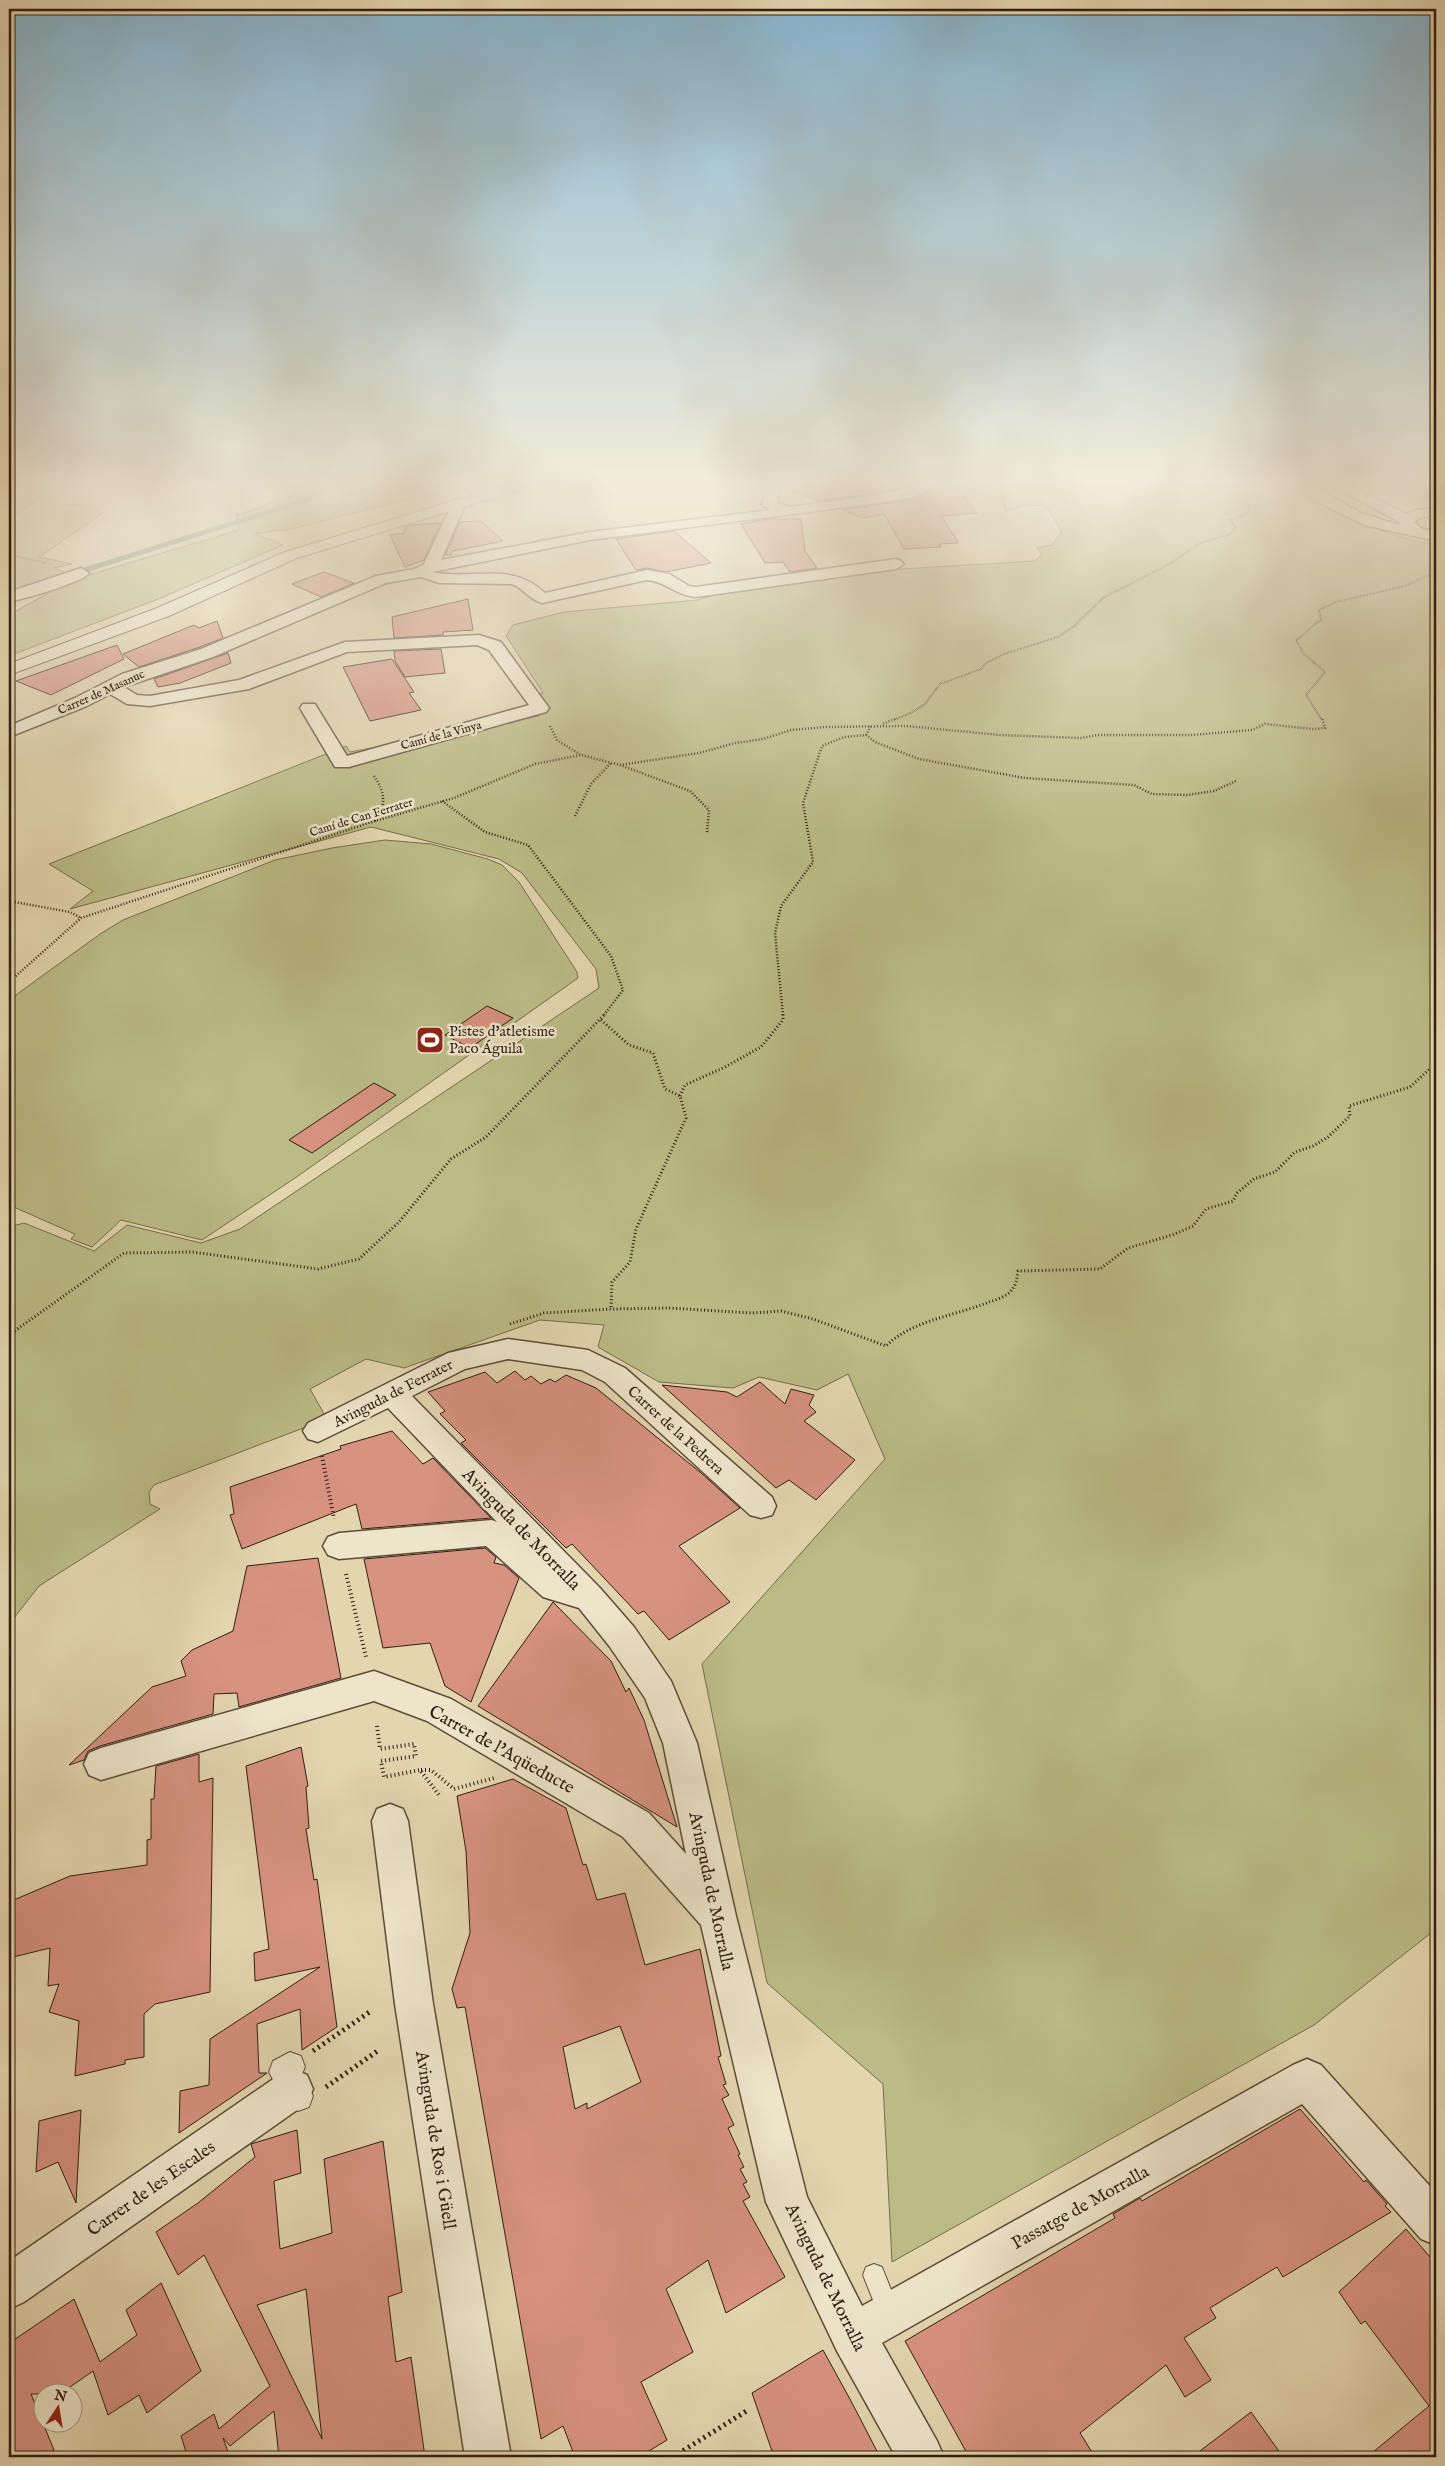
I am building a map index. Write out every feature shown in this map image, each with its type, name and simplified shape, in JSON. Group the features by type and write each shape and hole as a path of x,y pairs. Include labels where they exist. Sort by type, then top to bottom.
{"street":[{"path":"9,610 25,601"},
{"path":"9,661 134,616 167,601"},
{"path":"9,670 188,601"},
{"name":"Carrer de Masanuc","path":"9,732 128,678 207,653 330,601"},
{"path":"111,687 133,700 150,701 243,685 345,647 480,640 495,646 540,708"},
{"name":"Camí de la Vinya","path":"309,708 342,763 540,708"},
{"name":"Avinguda de Ferrater","path":"318,1431 458,1360 508,1349 588,1360"},
{"name":"Carrer de la Pedrera","path":"588,1360 615,1375 761,1506"},
{"name":"Avinguda de Morralla","path":"391,1394 588,1597 622,1637 659,1691 680,1743 717,1916 787,2202 853,2335 921,2457"},
{"path":"339,1546 492,1533 554,1588 588,1597"},
{"name":"Carrer de l'Aqüeducte","path":"101,1764 374,1686 439,1710 636,1825 717,1916"},
{"name":"Avinguda de Ros i Güell","path":"390,1821 414,2004 488,2457"},
{"name":"Passatge de Morralla","path":"853,2335 1307,2079 1436,2224"},
{"name":"Carrer de les Escales","path":"9,2287 296,2085"}],"lane":[{"path":"874,2275 890,2314"}],"path":[{"path":"880,725 913,712 925,704 940,684 981,669 986,663 1004,654 1058,637 1099,601"},
{"path":"620,765 699,753 735,743 763,739 773,734 791,730 880,725 1000,735 1081,738 1098,735 1192,735 1252,730 1265,724 1313,729 1325,728 1324,722 1309,704 1306,695 1325,672 1306,656 1298,647 1296,640 1304,635 1308,628 1321,620 1319,610 1334,602 1342,601"},
{"path":"540,708 557,740 581,755"},
{"path":"866,735 871,726"},
{"path":"611,1309 612,1282 630,1262 636,1229 686,1118 680,1096 685,1085 723,1068 760,1047 783,1020 779,959 775,933 781,906 813,862 803,803 822,746 844,737 866,735 875,742 919,760 1025,778 1134,785 1152,794 1187,795 1214,791 1236,781"},
{"name":"Camí de Can Ferrater","path":"9,982 81,918 442,802 535,764 581,755 620,765 690,791 709,810 707,834"},
{"path":"360,758 384,794 385,803 382,812 375,822"},
{"path":"575,816 591,784 611,763"},
{"path":"9,1335 124,1253 192,1252 318,1269 359,1259 399,1222 451,1159 486,1137 601,1020 623,990 611,956 528,845 485,832 442,802"},
{"path":"9,901 70,912 81,918"},
{"path":"601,1020 629,1045 653,1053 665,1089 680,1096"},
{"path":"501,1327 544,1313 611,1309 669,1308 752,1313 781,1311 814,1319 886,1346 898,1334 923,1323 962,1313 1009,1294 1016,1284 1018,1271 1038,1268 1060,1270 1080,1266 1100,1269 1125,1249 1192,1228 1202,1219 1206,1209 1233,1201 1237,1192 1254,1179 1275,1172 1295,1152 1313,1146 1328,1137 1350,1116 1349,1106 1410,1087 1436,1063"},
{"path":"377,1726 380,1749 414,1744 416,1756 381,1761 384,1777 420,1770 431,1770 454,1789 497,1777"},
{"path":"420,1770 439,1795"},
{"path":"296,2085 371,2011"},
{"path":"296,2085 379,2050"},
{"path":"674,2457 748,2410"}],"green space":[{"path":"34,601 153,601 9,656 9,615"},
{"path":"686,601 1436,601 1436,1929 1314,2025 892,2262 883,2084 767,1983 702,1664 885,1459 848,1374 817,1390 759,1377 733,1388 659,1382 598,1347 604,1325 540,1320 404,1368 366,1359 310,1389 327,1419 154,1485 149,1492 150,1504 160,1509 39,1586 14,1618 9,1633 9,1227 24,1223 94,1251 127,1225 201,1243 240,1229 599,988 596,969 522,873 499,859 371,827 70,909 93,891 49,864 346,746 350,752 539,716 523,697 543,693 506,636 513,625 564,612"},
{"path":"385,840 431,844 488,859 502,865 519,882 577,972 578,978 298,1176 202,1240 121,1220 92,1247 71,1239 75,1234 9,1205 9,1000 100,934 123,920 275,860 332,848"}],"building":[{"path":"459,601 468,601 473,630 443,632 443,635 394,638 392,617"},
{"path":"217,621 223,638 200,647 139,667 123,654 194,625 199,628"},
{"path":"117,645 124,659 51,695 16,681"},
{"path":"441,649 445,673 405,677 395,661 394,651"},
{"path":"228,653 231,663 180,683 158,687 154,679"},
{"path":"392,659 414,692 409,693 421,710 370,721 343,667"},
{"path":"487,1006 513,1018 470,1048 445,1035"},
{"path":"374,1083 396,1095 312,1153 289,1140"},
{"path":"515,1371 525,1380 531,1376 541,1384 550,1379 555,1382 566,1375 596,1388 700,1472 740,1508 679,1546 730,1602 669,1640 644,1611 638,1614 572,1544 566,1548 461,1443 466,1440 440,1414 445,1411 428,1392 485,1372 497,1383"},
{"path":"760,1382 785,1404 791,1389 814,1395 809,1405 816,1412 804,1421 855,1460 816,1500 789,1480 776,1488 662,1385 727,1392 737,1397"},
{"path":"392,1431 423,1464 433,1458 491,1518 362,1529 356,1504 242,1549 230,1515 234,1514 230,1487 341,1449 340,1446"},
{"path":"485,1548 496,1557 494,1563 504,1565 519,1578 471,1702 445,1686 430,1643 383,1648 364,1559"},
{"path":"318,1558 341,1678 239,1707 237,1693 214,1694 213,1714 100,1746 88,1751 84,1760 69,1765 152,1687 186,1676 181,1661 192,1650 233,1631 247,1566"},
{"path":"553,1602 611,1661 626,1692 629,1688 644,1720 677,1827 478,1706"},
{"path":"301,1747 308,1786 306,1787 309,1828 306,1829 314,1880 317,1879 337,2027 302,2050 300,2009 257,2024 259,2073 267,2073 179,2133 180,2091 209,2085 210,2039 320,1967 255,1981 254,1953 269,1949 246,1766"},
{"path":"199,1754 199,1782 213,1778 210,1992 155,2004 144,2014 144,2057 125,2060 125,2064 75,2076 79,2021 49,2012 59,1984 48,1986 50,1948 9,1958 9,1902 70,1876 147,1865 147,1840 151,1839 151,1799 154,1799 156,1766"},
{"path":"513,1779 566,1808 583,1865 586,1864 597,1900 625,1893 645,1965 700,1949 721,2056 718,2057 726,2084 723,2085 729,2095 722,2099 734,2125 728,2128 740,2154 738,2155 744,2167 740,2169 747,2182 743,2184 750,2197 743,2201 785,2277 726,2313 708,2260 666,2289 693,2352 641,2382 667,2440 639,2457 575,2457 563,2426 541,2439 465,2007 457,2008 452,1989 470,1933 466,1851 457,1796","holes":["620,2026 641,2082 587,2109 587,2103 575,2109 563,2047"]},
{"path":"1300,2109 1364,2182 1366,2180 1387,2204 1385,2206 1391,2212 1283,2277 1277,2267 1210,2308 1216,2318 1184,2338 1211,2380 1185,2397 1166,2365 1080,2433 1095,2457 969,2457 905,2341 1115,2218 1113,2214 1140,2198 1142,2201"},
{"path":"81,2110 76,2203 58,2162 36,2172 39,2121"},
{"path":"297,2130 301,2173 274,2181 280,2249 332,2233 324,2159 383,2141 402,2292 388,2297 396,2362 411,2357 425,2457 279,2457 274,2411 230,2446 223,2438 230,2457 185,2457 187,2455 181,2436 214,2414 219,2429 270,2386 204,2255 178,2275 156,2232 198,2203 255,2157 251,2144","holes":["306,2289 322,2439 257,2305"]},
{"path":"1406,2229 1436,2264 1436,2457 1367,2457 1429,2406 1365,2321 1361,2324 1339,2292"},
{"path":"161,2283 201,2371 147,2413 139,2395 108,2415 93,2371 74,2384 32,2384 32,2434 47,2434 54,2450 42,2457 9,2457 9,2340 11,2342 74,2299 100,2362 137,2335 126,2310"},
{"path":"823,2350 880,2457 774,2457 752,2393"},
{"path":"1251,2412 1283,2457 1192,2457"}],"place":[{"name":"Pistes d'atletisme Paco Águila","path":"430,1040"}]}
